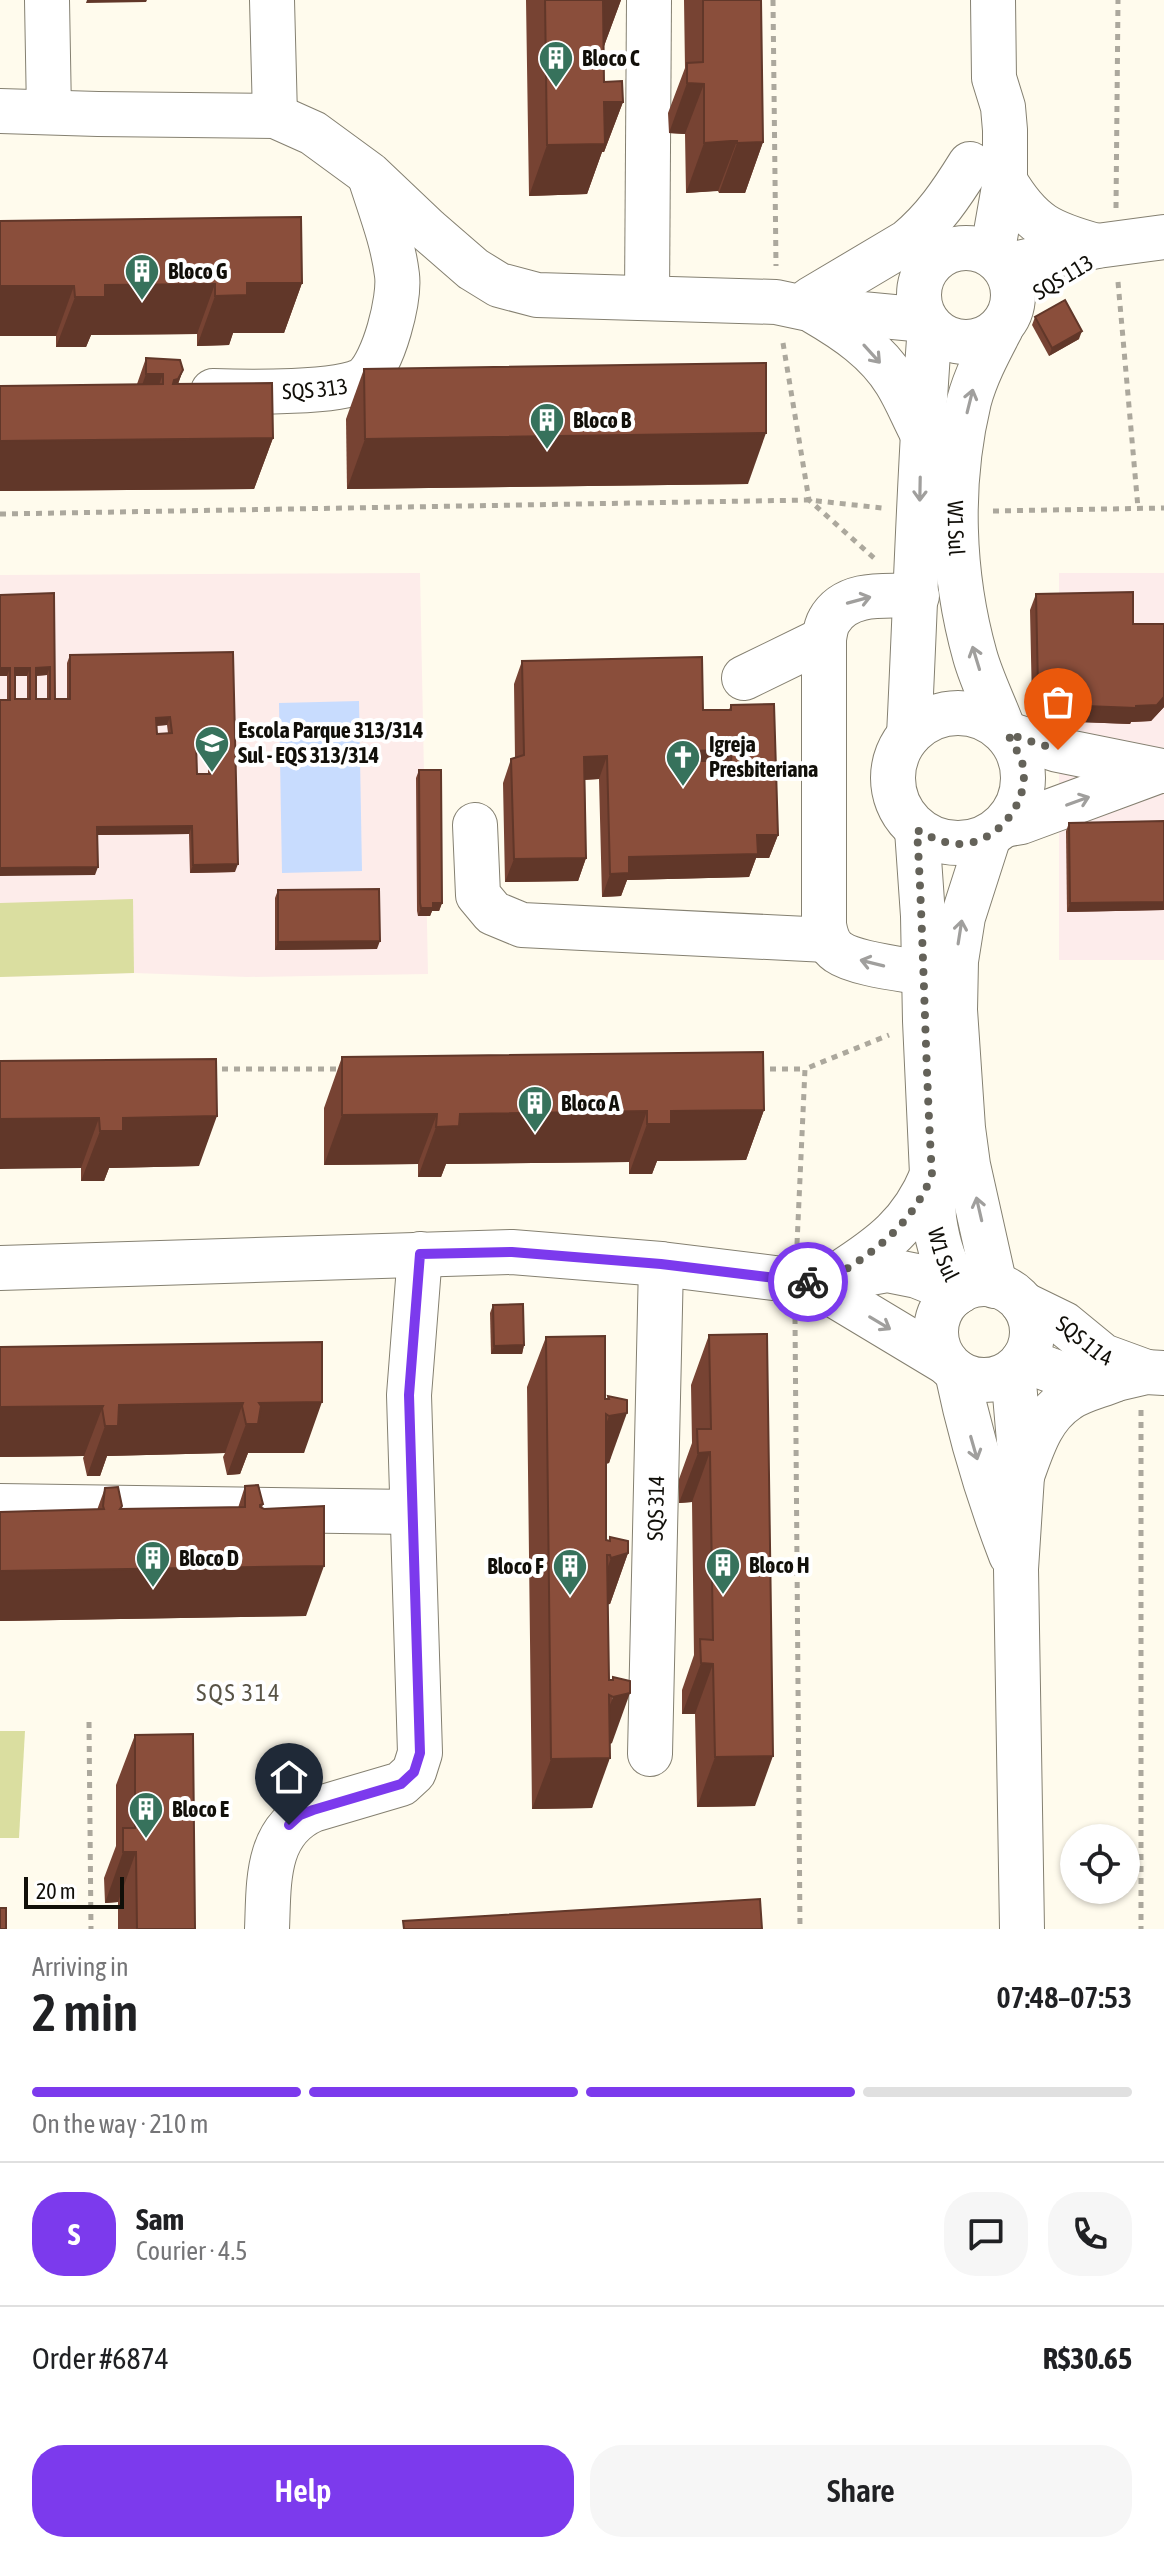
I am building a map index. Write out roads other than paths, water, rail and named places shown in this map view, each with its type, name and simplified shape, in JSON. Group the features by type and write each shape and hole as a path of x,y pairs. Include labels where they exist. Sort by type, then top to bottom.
{"street":[{"path":"47,0 49,112"},
{"path":"272,0 275,116"},
{"path":"647,298 649,0"},
{"name":"W1 Sul","path":"909,735 917,596 937,512 962,444 970,399 982,365 981,279 987,172 982,106 994,78 993,0"},
{"path":"0,111 275,116 313,133 369,174 473,269 499,285 537,295 776,302 928,324 952,341 978,341 981,279 803,305"},
{"path":"803,305 907,242 946,202 987,172 1029,216 1046,228 1068,238 1106,246"},
{"name":"SQS 313","path":"180,391 328,389 365,379 380,358 388,339 398,279 391,243 369,174"},
{"name":"SQS 113","path":"981,279 1106,246 1164,237"},
{"name":"W1 Sul","path":"981,279 919,294 928,324 922,433 937,512 976,659 1006,732"},
{"path":"803,305 863,343 896,381 922,433"},
{"path":"917,596 864,596 843,604 829,620 824,639 824,925 827,940 839,953 873,964 924,973"},
{"path":"744,678 824,639"},
{"path":"956,712 982,716 1006,732 1058,750 1161,770 965,844 940,841 917,830 900,810 893,784 896,758 909,735 930,718 956,712"},
{"path":"997,831 1021,797 1022,786 1023,764 1006,732"},
{"path":"475,825 478,895 493,913 522,925 827,940"},
{"name":"W1 Sul","path":"917,830 937,1240 945,1266 983,1294"},
{"name":"W1 Sul","path":"983,1294 965,1140 955,1010 956,961 963,917 997,831"},
{"path":"811,1282 877,1249 891,1237 924,1196 932,1175"},
{"path":"0,1268 512,1252 661,1264 811,1282 887,1270 983,1294 1030,1317 1033,1332 1030,1347 1018,1366 999,1378 970,1379 811,1282"},
{"path":"267,1929 269,1872 274,1851 289,1825 300,1815 313,1810 401,1784 414,1772 418,1763 409,1395 420,1254"},
{"name":"SQS 314","path":"650,1754 661,1264"},
{"path":"983,1294 944,1306 936,1336 939,1350 952,1368 990,1500 1016,1569"},
{"name":"SQS 114","path":"983,1294 1064,1324 1103,1356 1142,1374"},
{"path":"1018,1366 1022,1476 1016,1569 1022,1929"},
{"name":"SQS 114","path":"1018,1366 1061,1374 1142,1374"},
{"path":"1022,1476 1036,1436 1051,1413 1069,1398 1142,1374"},
{"path":"0,1506 412,1512"}],"water":[{"path":"359,701 362,871 282,873 279,703"}],"place":[{"name":"Bloco C","path":"556,89"},
{"name":"Bloco G","path":"142,302"},
{"name":"Bloco B","path":"547,451"},
{"name":"Escola Parque 313/314 Sul - EQS 313/314","path":"212,774"},
{"name":"Igreja Presbiteriana","path":"683,788"},
{"name":"Bloco A","path":"535,1134"},
{"name":"Bloco D","path":"153,1589"},
{"name":"Bloco H","path":"723,1596"},
{"name":"Bloco F","path":"570,1597"},
{"name":"Bloco E","path":"146,1840"}],"district":[{"name":"SQS 314","path":"239,1692"}]}
